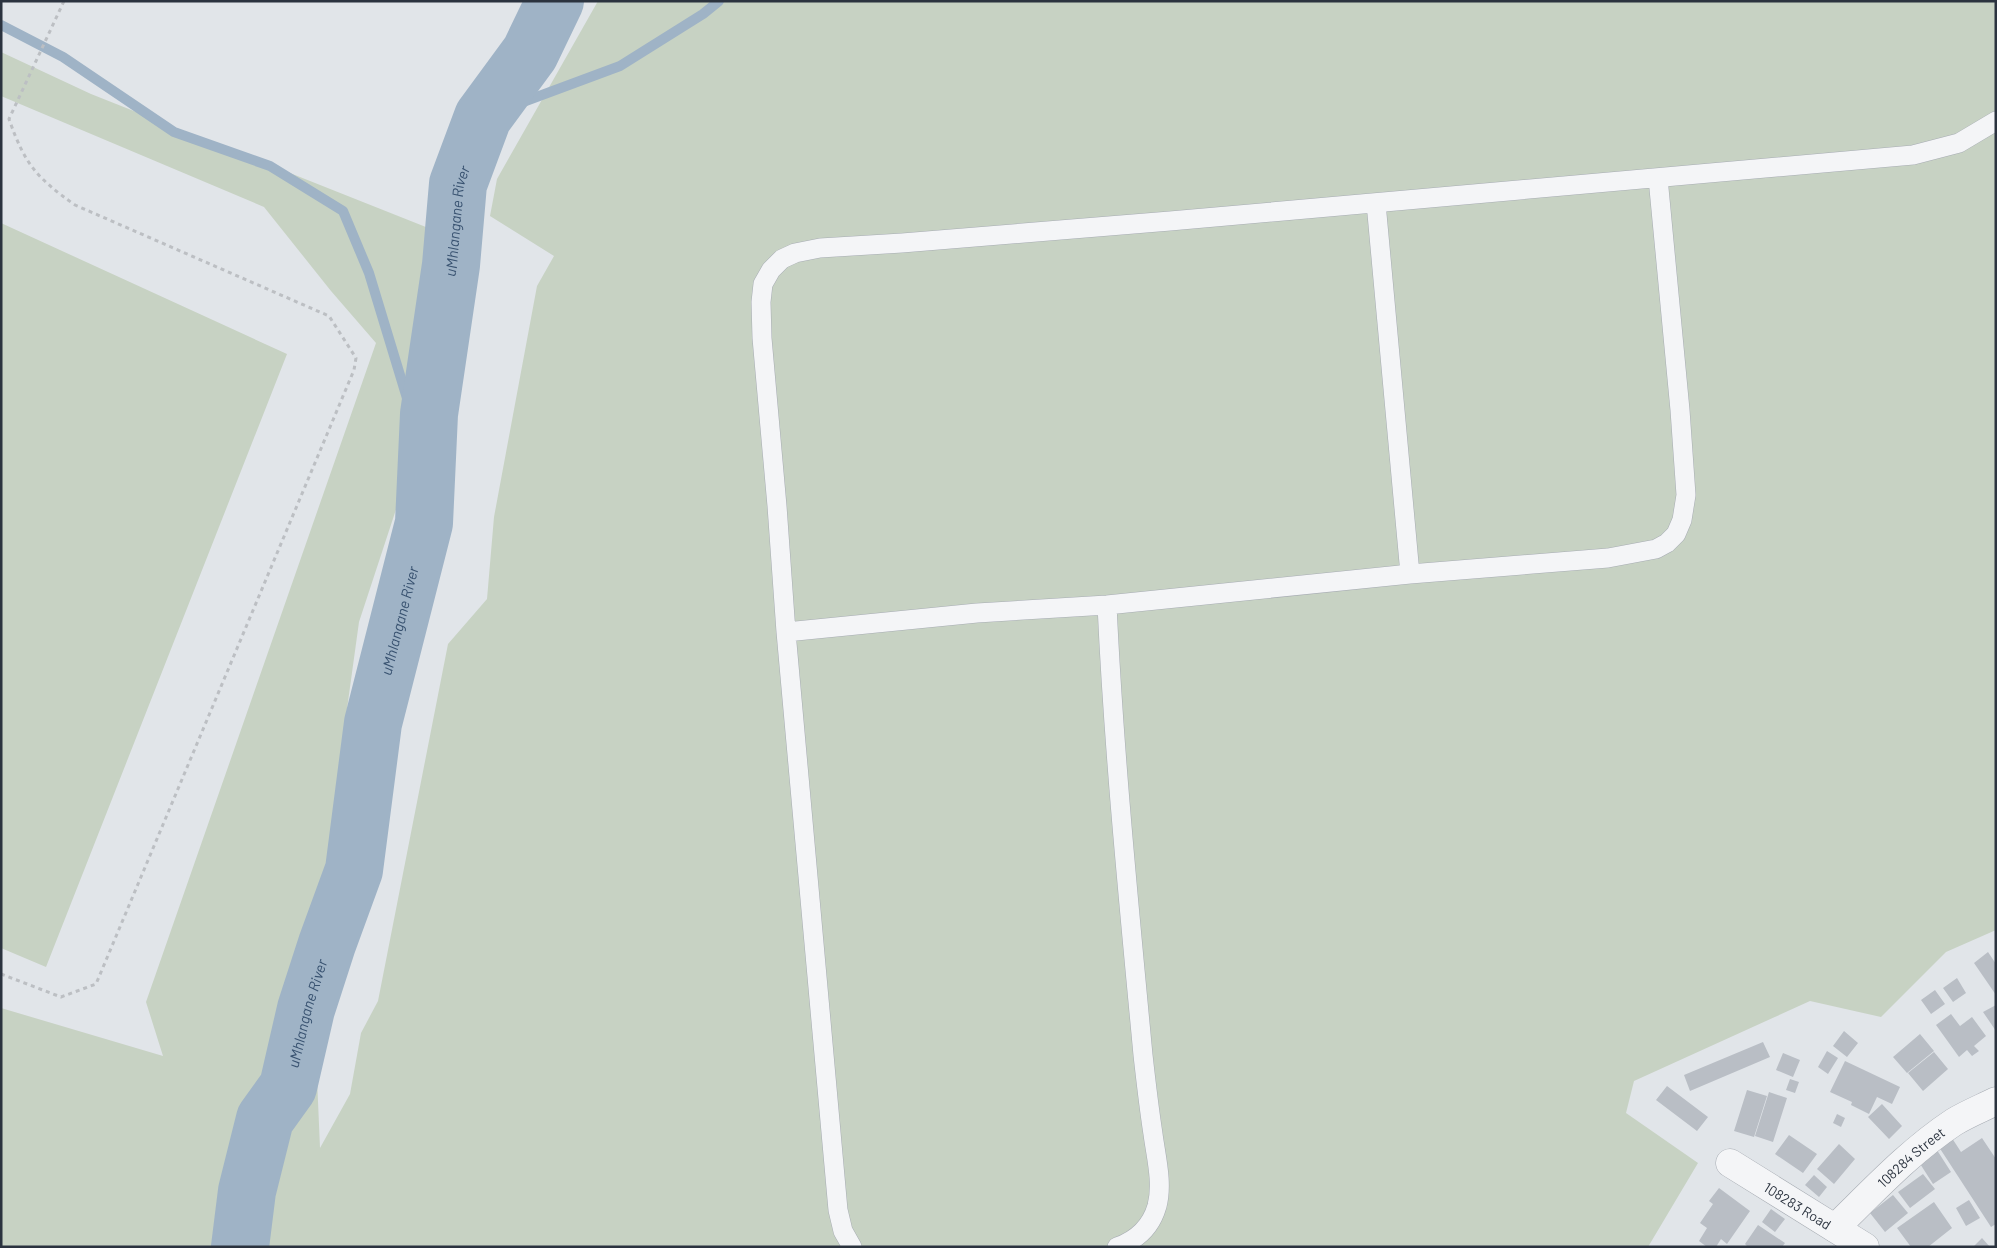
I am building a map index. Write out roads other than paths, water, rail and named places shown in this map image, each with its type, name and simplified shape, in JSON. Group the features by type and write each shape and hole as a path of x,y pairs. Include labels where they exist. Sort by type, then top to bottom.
{"street":[{"name":"108284 Street","path":"1835,1228 1890,1174 1935,1136 1956,1121 1996,1101"},
{"name":"108283 Road","path":"1730,1163 1865,1247"}],"lane":[{"path":"852,1247 843,1231 838,1210 786,632 762,338 761,302 763,284 771,270 782,259 795,253 820,248 902,243 1376,203 1913,155 1959,143 1996,121"},
{"path":"786,632 977,613 1107,605 1410,574 1598,559 1640,554 1656,549 1667,543 1676,534 1682,520 1686,495 1658,178"},
{"path":"1376,203 1410,574"},
{"path":"1107,605 1112,711 1130,918 1147,1096 1159,1182 1157,1204 1152,1220 1140,1235 1129,1243 1117,1247"}],"waterway":[{"name":"uMhlangane River","path":"240,1247 247,1191 265,1119 288,1087 306,1009 354,870 373,723 424,523 429,414 451,265 458,184 483,117 530,53 555,1"},
{"path":"483,117 620,66 703,14 719,1"},
{"path":"1,25 63,57 174,132 270,166 343,211 369,273 427,464"}]}
